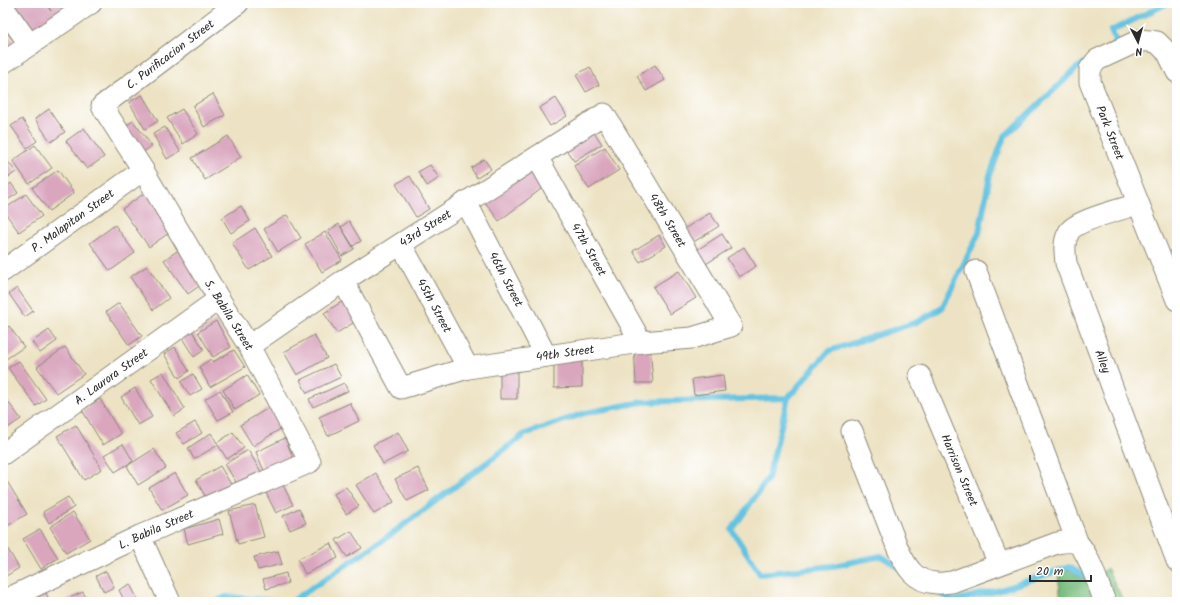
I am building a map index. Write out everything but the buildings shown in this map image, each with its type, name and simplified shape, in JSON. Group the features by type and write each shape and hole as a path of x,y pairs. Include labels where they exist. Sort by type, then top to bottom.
{"street":[{"path":"3,63 90,3"},
{"name":"C. Purificacion Street","path":"102,106 238,3"},
{"path":"3,6 30,45"},
{"name":"Park Street","path":"1177,72 1168,53 1157,42 1140,40 1097,60 1090,69 1090,82 1177,300"},
{"name":"S. Babila Street","path":"102,106 143,170 219,299 249,346 310,462"},
{"name":"43rd Street","path":"249,346 342,281 604,114"},
{"name":"48th Street","path":"604,114 731,326"},
{"name":"47th Street","path":"537,157 641,342"},
{"name":"P. Malapitan Street","path":"3,271 143,170"},
{"name":"46th Street","path":"466,202 546,356"},
{"name":"Alley","path":"1138,204 1082,222 1069,231 1064,246 1066,262 1177,561"},
{"name":"45th Street","path":"400,244 468,368"},
{"path":"976,271 1078,544 1086,553 1106,602"},
{"name":"49th Street","path":"342,281 401,388 468,368 641,342 692,338 731,326"},
{"name":"A. Laurora Street","path":"3,454 219,299"},
{"name":"Harrison Street","path":"920,376 999,564"},
{"path":"852,431 898,550 907,568 920,579 936,583 952,582 1057,543 1068,541 1078,544"},
{"name":"L. Babila Street","path":"3,601 140,536 310,462"},
{"path":"140,536 170,602"}],"green space":[{"path":"1107,568 1124,602 1061,602 1058,573 1069,570 1091,583"}],"waterway":[{"path":"1114,44 1117,42 1111,31 1168,3"},
{"path":"899,567 881,556 833,566 760,574 732,530 768,478 788,398 829,351 917,322 942,308 979,233 990,175 1004,137 1077,68 1086,62"},
{"path":"291,602 389,536 525,434 585,413 642,402 788,398"},
{"path":"934,589 953,601 1000,590 1069,567 1091,580"},
{"path":"216,602 226,597 285,602"}]}
